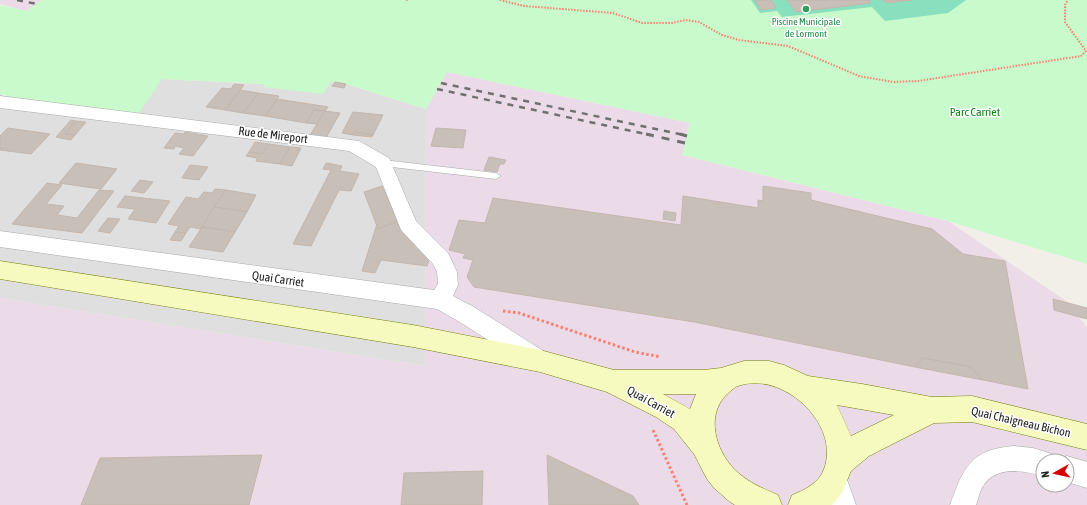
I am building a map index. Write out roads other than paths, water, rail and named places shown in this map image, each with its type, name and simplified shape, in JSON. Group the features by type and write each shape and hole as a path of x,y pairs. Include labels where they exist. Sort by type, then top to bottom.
{"main road":[{"name":"Quai Carriet","path":"0,270 414,336 540,361 612,381 665,408 684,420 704,444"},
{"path":"756,503 730,485 714,465 704,444 701,424 704,406 712,392 724,380 742,372 762,372 784,377 805,388 821,403 833,422 840,442 839,483"},
{"name":"Quai Carriet","path":"612,381 703,382 724,380"},
{"name":"Quai Chaigneau Bichon","path":"805,388 862,396 932,410 972,409 1087,437"},
{"name":"Quai Chaigneau Bichon","path":"802,505 807,504 839,483 859,446 932,410"}],"street":[{"name":"Rue de Mireport","path":"0,102 353,145 383,163"},
{"path":"383,163 408,225 441,259 447,272 448,285 440,300"},
{"name":"Quai Carriet","path":"0,239 440,300 466,314 540,361"},
{"path":"963,505 973,479 990,462 1010,458 1035,462"},
{"path":"1075,471 1087,475"}],"lane":[{"path":"383,163 496,176"}],"railway":[{"path":"17,0 37,4"},
{"path":"441,83 682,135"},
{"path":"437,89 650,135"},
{"path":"646,134 685,143"},
{"path":"682,135 687,136"}],"place":[{"name":"Piscine Municipale de Lormont","path":"806,9"}],"park label":[{"name":"Parc Carriet","path":"975,112"}]}
